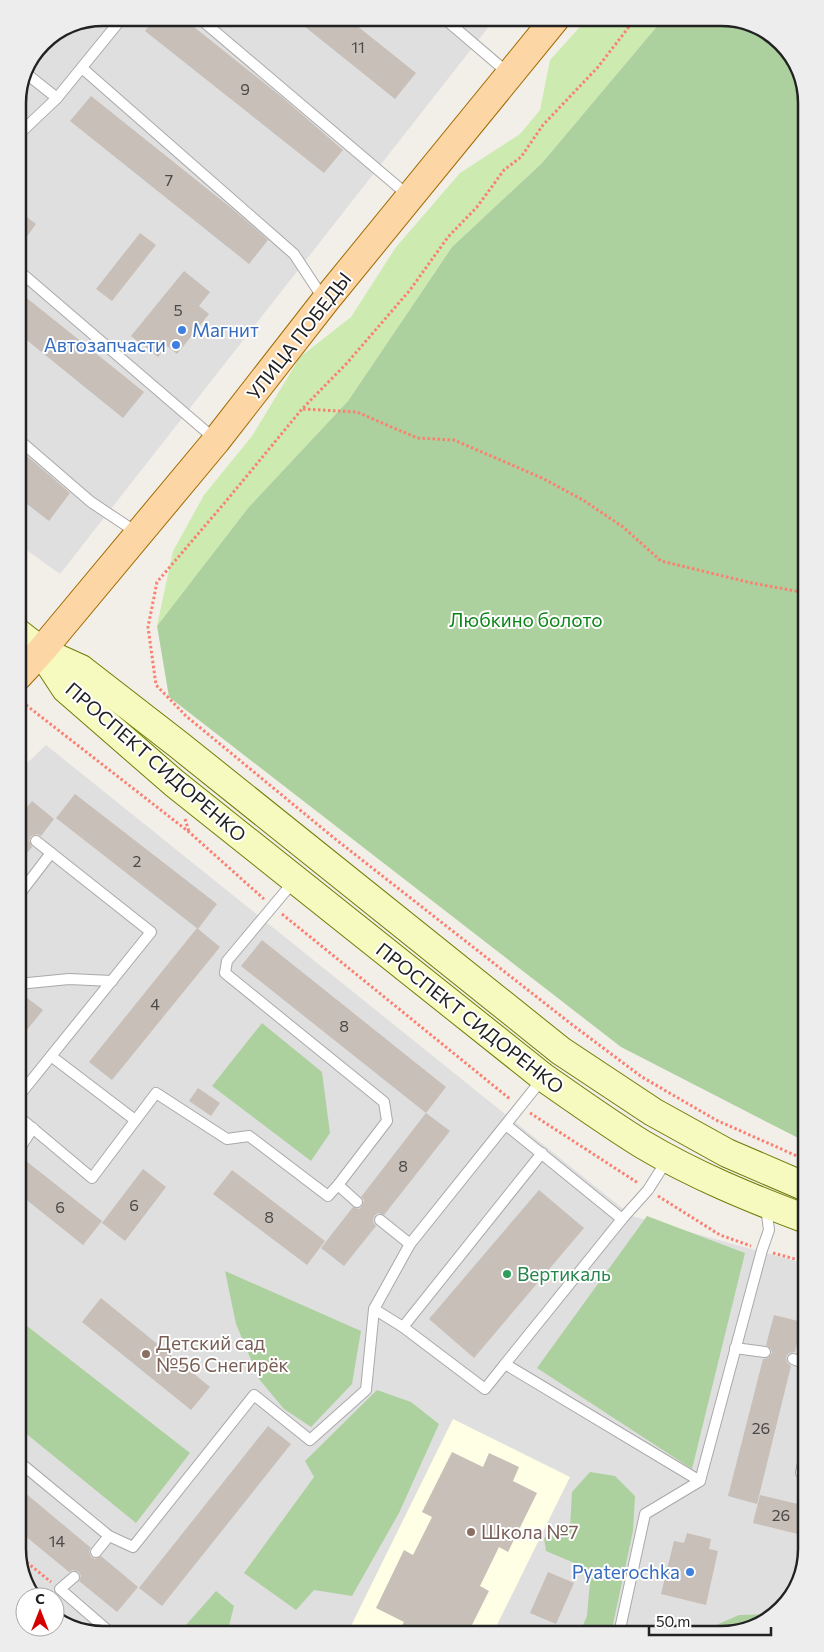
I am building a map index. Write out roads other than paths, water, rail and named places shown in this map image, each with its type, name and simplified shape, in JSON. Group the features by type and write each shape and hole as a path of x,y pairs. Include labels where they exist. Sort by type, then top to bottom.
{"main road":[{"name":"УЛИЦА ПОБЕДЫ","path":"26,667 216,441 325,301 549,26"},
{"path":"26,639 41,651"},
{"name":"ПРОСПЕКТ СИДОРЕНКО","path":"41,651 66,688 174,782 543,1077 592,1112 669,1158 716,1182 765,1204 798,1216"},
{"name":"ПРОСПЕКТ СИДОРЕНКО","path":"41,651 81,668 561,1051 653,1112 727,1154 798,1184"},
{"path":"765,1204 774,1174"}],"lane":[{"path":"26,127 57,98 116,26"},
{"path":"209,26 410,198"},
{"path":"453,26 510,75"},
{"path":"82,68 294,254 325,301"},
{"path":"31,77 57,98"},
{"path":"26,277 216,441"},
{"path":"26,446 91,502 139,534"},
{"path":"26,1087 151,932 36,841"},
{"path":"26,886 51,853"},
{"path":"26,1122 92,1178 156,1093 227,1140 249,1136 328,1196 387,1121 384,1102 225,973 227,961 296,880"},
{"path":"26,983 69,980 112,981"},
{"path":"51,1056 135,1120"},
{"path":"26,1468 108,1536 133,1547 254,1395 310,1440 366,1390 374,1308 410,1244 543,1077"},
{"path":"506,1125 622,1219"},
{"path":"26,1139 33,1128"},
{"path":"403,1327 542,1154"},
{"path":"374,1308 403,1327 485,1389 622,1219 648,1190 669,1158"},
{"path":"338,1185 357,1202"},
{"path":"621,1626 645,1514 700,1481 735,1348 769,1230 765,1204"},
{"path":"380,1220 410,1244"},
{"path":"735,1348 765,1352"},
{"path":"793,1360 798,1362"},
{"path":"505,1364 700,1481"},
{"path":"96,1552 108,1536"},
{"path":"74,1577 60,1589 103,1626"}],"place":[{"name":"Магнит","path":"182,330"},
{"name":"Автозапчасти","path":"176,345"},
{"name":"Вертикаль","path":"507,1274"},
{"name":"Детский сад №56 Снегирёк","path":"146,1354"},
{"name":"Школа №7","path":"471,1532"},
{"name":"Pyaterochka","path":"690,1572"}],"park label":[{"name":"Любкино болото","path":"526,620"}]}
